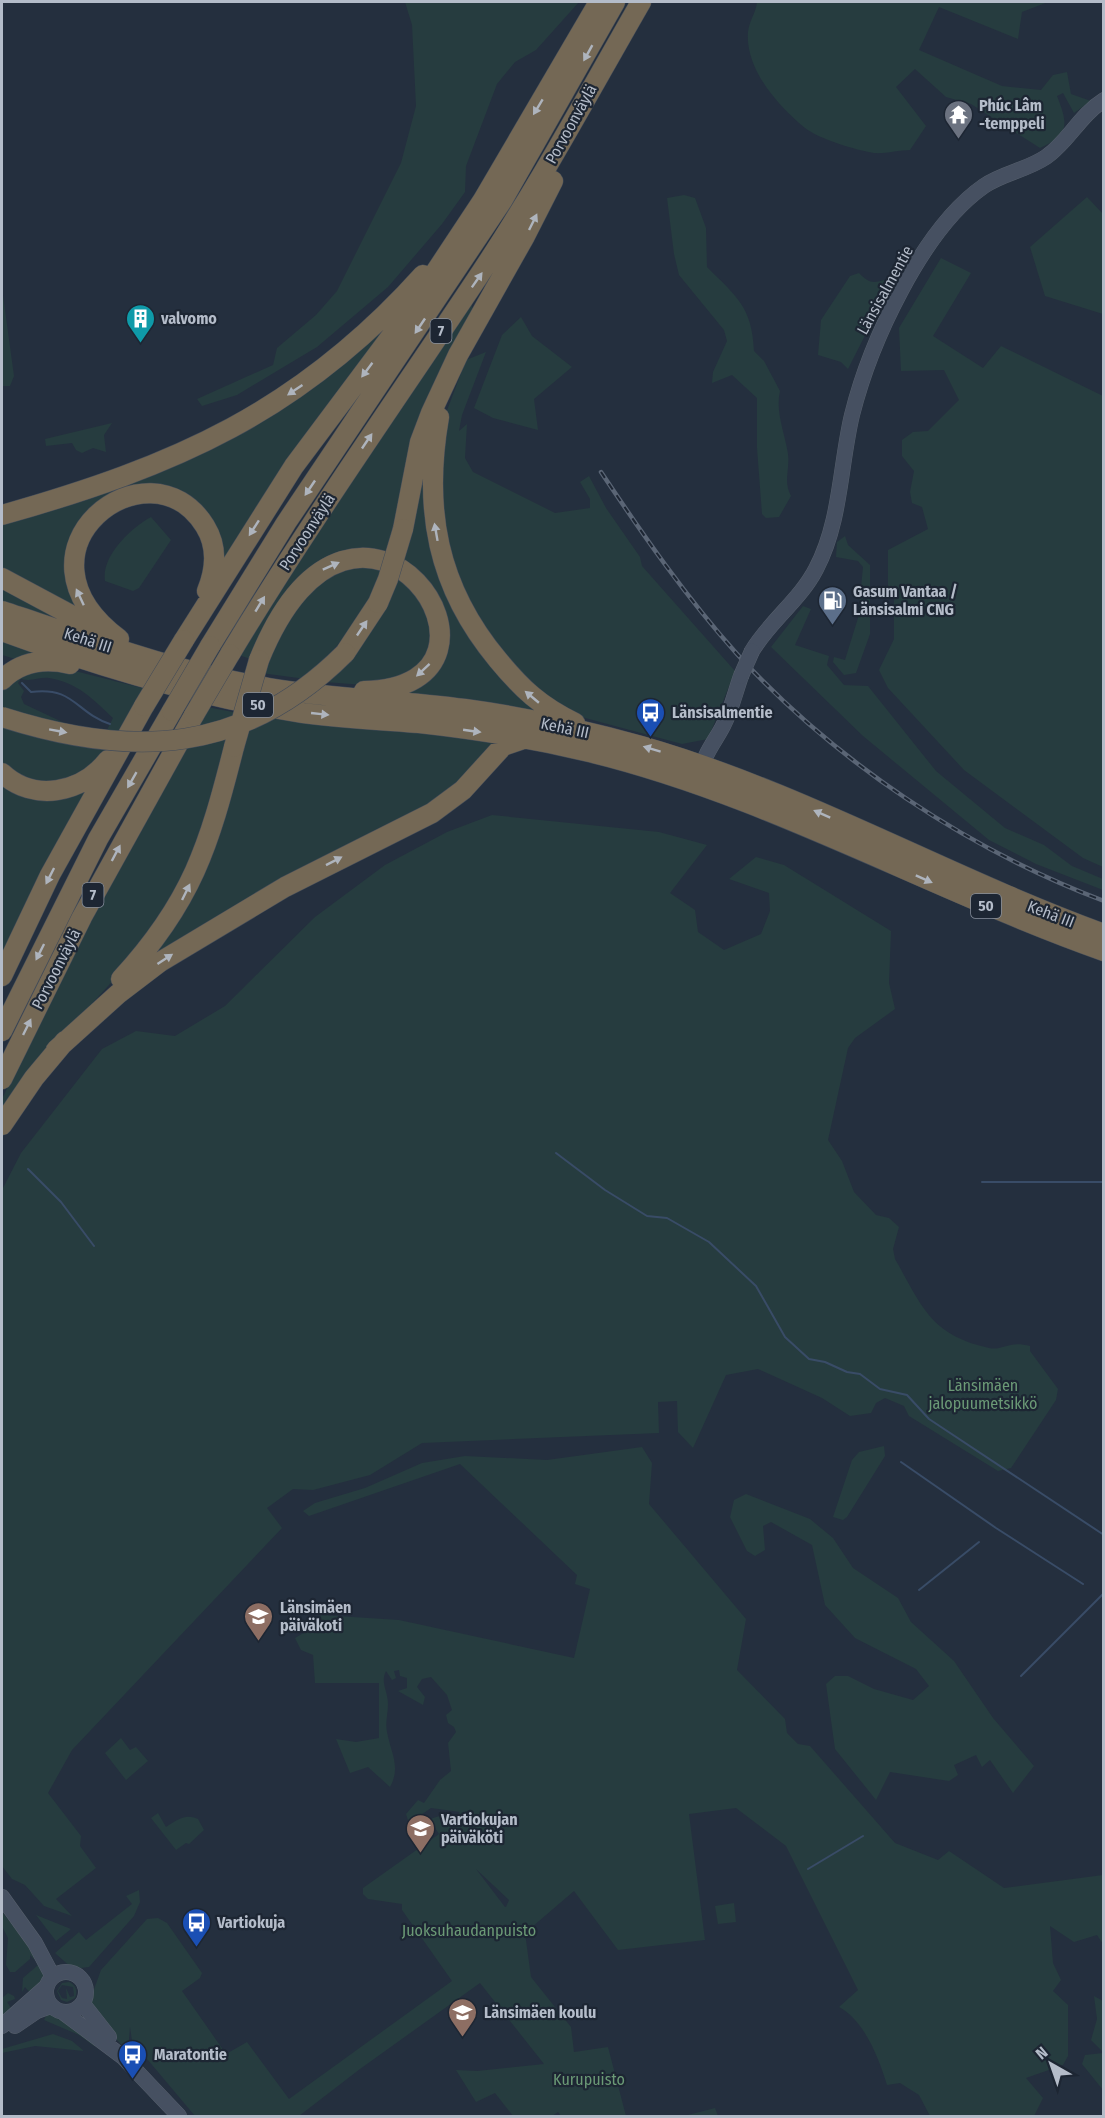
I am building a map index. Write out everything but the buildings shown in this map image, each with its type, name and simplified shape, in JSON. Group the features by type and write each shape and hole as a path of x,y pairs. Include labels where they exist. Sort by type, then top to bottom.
{"highway":[{"path":"2,976 50,875 144,706 184,640 294,466 407,315 483,200 599,2"},
{"name":"Porvoonväylä","path":"2,1031 98,839 210,646 286,523 497,209 538,141 615,2"},
{"path":"2,717 26,725 105,739 169,742 209,735 258,718 282,705 306,688 345,653 378,603 388,579 403,529 420,442 430,413 458,356 525,236 641,2"},
{"name":"Porvoonväylä","path":"2,1079 87,907 230,654 304,535 483,271 536,186 641,2"},
{"path":"2,515 111,482 176,456 241,424 310,380 335,360 401,298 483,200"},
{"path":"484,309 447,389 439,413 431,470 434,519 440,555 454,590 478,633 522,688 550,710 602,736"},
{"path":"2,500 85,482 176,456"},
{"path":"119,639 99,624 80,598 74,580 76,551 84,529 99,511 120,499 146,493 160,494 184,504 202,521 212,543 214,573 184,640"},
{"path":"2,1125 22,1093 56,1050 156,940 181,902 201,861 217,816 259,660 280,613 304,583 318,572 336,563 353,559 372,559 401,569 415,579 435,606 439,622 439,647 428,668 418,676 391,688 305,693"},
{"path":"2,578 119,639 156,654 185,670"},
{"name":"Kehä III","path":"2,611 185,670 305,693 466,709 602,736 708,767 804,806 996,892 1104,934"},
{"name":"Kehä III","path":"2,631 99,665 220,698 294,711 421,724 523,739 606,757 702,786 800,824 1010,916 1104,951"},
{"path":"2,680 27,663 39,661 99,665"},
{"path":"2,773 25,789 44,792 62,790 98,772 130,732"},
{"path":"56,1050 75,1036 124,989 160,962 285,887 432,813 463,790 503,746 523,739"}],"street":[{"name":"Länsisalmentie","path":"702,786 708,767 722,742 722,727 752,651 805,585 825,548 834,516 852,414 866,366 885,321 915,268 964,203 998,178 1045,158 1081,119 1104,100"},
{"path":"2,1898 35,1943 50,1982 46,1995 58,2009 123,2057"},
{"path":"2,2035 37,2010 75,2011 83,2004 87,1993 85,1983 78,1976 69,1972 35,1943"},
{"path":"2,2026 50,1982 69,1972"},
{"path":"83,2004 123,2057 179,2116"}],"green space":[{"path":"405,2 579,2 536,50 515,62 497,84 466,166 465,192 442,224 388,287 317,347 237,395 202,406 197,399 273,365 277,348 316,315 337,291 401,163 416,106 412,25"},
{"path":"757,2 1048,2 1022,12 1018,39 939,7 919,50 1002,86 1041,90 1053,75 1067,72 1071,94 1091,101 1074,113 1063,93 1057,96 1063,114 1064,127 1057,138 1040,148 971,104 946,97 915,69 896,87 926,126 910,150 874,153 848,147 805,128 784,109 765,86 748,46 748,32"},
{"path":"684,195 695,198 706,228 707,267 741,304 750,324 754,351 764,361 780,391 780,415 788,454 787,480 791,496 779,517 766,518 762,514 757,448 757,398 732,375 712,383 713,372 727,341 724,330 679,275 667,198"},
{"path":"1087,197 1103,214 1103,314 1045,296 1030,247"},
{"path":"941,258 971,273 933,336 983,368 1001,346 1103,396 1103,867 1083,858 964,770 888,688 879,670 894,639 894,595 888,586 888,550 928,529 922,507 912,503 910,492 914,471 902,456 902,440 913,432 928,431 959,400 944,370 901,371 899,328"},
{"path":"859,273 870,281 884,280 890,286 848,369 841,362 818,355 821,320 850,276"},
{"path":"417,286 218,576 219,553 160,489 79,528 89,617 2,570 2,519 200,450"},
{"path":"2,288 14,376 10,386 2,386"},
{"path":"471,302 474,314 388,558 349,559 327,562 314,567 302,576 281,602 264,633 253,660 239,655 314,534"},
{"path":"521,317 532,336 572,367 534,399 538,430 493,418 474,408 502,335"},
{"path":"486,352 462,415 459,431 467,424 465,458 473,472 555,513 590,508 590,499 580,482 589,476 606,508 640,557 642,566 735,671 708,739 682,744 574,715 525,681 483,627 454,574 439,518 443,421 466,360"},
{"path":"112,423 104,435 106,452 93,448 82,453 76,450 72,443 46,446 45,439"},
{"path":"423,451 452,593 553,716 396,691 444,648 400,563"},
{"path":"151,517 171,540 139,588 133,591 105,581 108,562 119,544 135,528"},
{"path":"845,536 848,545 870,565 870,634 856,673 844,675 833,662 834,657 845,660 858,618 863,567 858,561 836,557 837,542"},
{"path":"385,567 370,600 352,628 306,679 261,673 278,627 334,569"},
{"path":"397,573 427,602 434,644 412,673 364,685 325,682"},
{"path":"2,584 93,630 2,603"},
{"path":"803,606 811,609 795,645 829,656 827,665 844,685 868,686 936,771 1005,828 1044,845 1072,866 1103,879 1103,890 1036,864 989,840 863,736 771,647"},
{"path":"2,638 48,654 22,661 2,655"},
{"path":"32,668 71,670 146,689 119,733 107,730 113,718 92,698 68,683 49,678 21,679 18,683 24,691 21,697 24,704 73,727 2,708 2,686"},
{"path":"207,707 238,713 200,852 150,940 46,1054 2,1116 2,1099 59,979"},
{"path":"272,718 324,725 496,739 447,796 137,971 158,946 245,731"},
{"path":"2,722 112,746 88,773 40,787 2,766"},
{"path":"2,779 8,784 92,783 2,960"},
{"name":"Länsimäen jalopuumetsikkö","path":"492,815 659,832 707,845 670,893 695,910 698,932 724,950 761,934 770,911 769,893 729,879 756,857 784,865 891,931 889,983 895,1009 855,1038 848,1048 828,1140 842,1161 854,1192 876,1215 889,1218 899,1227 893,1249 895,1259 930,1316 940,1327 953,1335 989,1348 1017,1344 1030,1346 1030,1351 1058,1389 1056,1400 1011,1468 998,1471 909,1416 904,1406 885,1398 876,1403 871,1413 850,1416 822,1398 758,1369 726,1375 693,1448 678,1432 677,1401 658,1402 659,1433 422,1443 370,1475 313,1490 293,1489 267,1508 282,1528 72,1750 48,1793 81,1836 80,1846 96,1868 56,1899 72,1916 44,1906 25,1885 12,1879 2,1866 2,1190 21,1153 102,1049 136,1031 175,1036 225,1006 315,917 385,865 447,832"},
{"path":"884,1446 885,1456 847,1517 843,1520 833,1517 852,1460 859,1452"},
{"path":"642,1447 652,1463 649,1504 746,1619 737,1670 785,1719 787,1733 798,1744 810,1746 895,1843 938,1860 949,1851 1004,1888 1103,1875 1103,1944 1097,1935 1074,1942 1050,1926 1053,1963 1061,1980 1053,1991 1068,2005 1068,2056 1063,2065 1026,2078 1043,2098 1034,2116 930,2116 919,2095 900,2083 887,2085 864,2031 848,2013 839,2007 858,1990 786,1846 736,1808 689,1814 705,1940 618,1950 574,1891 525,1933 531,1977 571,2027 574,2052 608,2047 626,2116 561,2116 558,2112 552,2116 513,2116 495,2093 476,2102 456,2070 477,2071 544,2064 480,1983 299,2116 195,2116 132,2041 130,2027 128,2052 97,2018 89,2003 101,1970 147,1919 158,1918 167,1923 202,1973 200,1978 182,1991 226,2054 247,2042 289,2099 452,1981 402,1910 402,1904 368,1899 363,1894 363,1888 439,1834 430,1820 441,1816 452,1820 460,1812 431,1808 409,1823 406,1814 418,1800 424,1803 440,1780 451,1771 448,1743 456,1732 454,1727 448,1723 446,1715 452,1710 447,1695 431,1677 422,1679 417,1687 425,1697 423,1705 398,1691 407,1688 407,1678 400,1676 399,1670 394,1671 396,1678 392,1680 386,1671 384,1683 388,1704 386,1728 395,1766 393,1780 390,1787 368,1767 350,1773 336,1739 356,1742 379,1738 379,1683 315,1683 313,1655 301,1650 295,1638 312,1628 321,1615 399,1620 574,1658 590,1589 575,1584 577,1575 460,1464 309,1516 303,1511 315,1503 365,1488 422,1463 465,1456 547,1460","holes":["476,1869 509,1900 505,1907"]},
{"path":"746,1494 810,1519 833,1538 853,1568 898,1598 911,1622 954,1661 993,1718 1034,1766 1013,1793 990,1760 982,1767 976,1755 954,1765 958,1775 949,1781 890,1772 876,1800 835,1749 826,1684 835,1676 848,1676 874,1689 913,1700 929,1686 916,1669 855,1638 825,1605 812,1545 771,1522 763,1526 765,1550 755,1556 747,1551 730,1517 734,1500"},
{"path":"121,1738 130,1750 136,1747 148,1761 126,1780 105,1753"},
{"path":"158,1813 166,1827 181,1818 193,1817 198,1819 204,1830 189,1844 186,1843 176,1850 151,1818"},
{"path":"139,1890 140,1902 134,1916 89,1967 73,1969 55,1953 79,1932 86,1940 132,1904 126,1896"},
{"path":"734,1903 736,1922 718,1924 715,1906"},
{"path":"2,1912 38,1956 34,1959 30,1955 30,1959 15,1972 10,1972 6,1965 8,1938 2,1926"},
{"path":"36,1915 71,1929 56,1941"},
{"path":"38,1965 45,1966 45,1980 32,1995 25,1987 22,1992 23,1978"},
{"path":"69,1982 75,1987 75,1998 67,2002 61,2000 57,1991 62,1983","holes":["62,1985 73,1987 74,1996 70,1997 66,1988 67,1999 62,1998 58,1991"]},
{"path":"8,1993 15,1999 7,2002 13,2011 2,2019 2,1998"},
{"path":"1094,1996 1103,2001 1103,2052 1091,2040 1097,2019"},
{"path":"48,2012 88,2034 98,2043 94,2046 79,2035 44,2020"},
{"path":"53,2034 72,2041 84,2051 35,2046 2,2053 2,2049"},
{"path":"1104,2053 1103,2090 1082,2064 1085,2055"},
{"path":"715,2108 718,2116 684,2116"}],"waterway":[{"path":"22,683 31,692 45,691 66,697 89,714 110,724"},
{"path":"556,1153 605,1190 647,1216 667,1218 709,1242 756,1286 785,1337 809,1359 860,1374 880,1389 907,1395 929,1419 1104,1535"},
{"path":"28,1169 61,1202 94,1246"},
{"path":"982,1182 1104,1182"},
{"path":"901,1462 996,1528 1083,1584"},
{"path":"919,1590 979,1542"},
{"path":"1021,1676 1104,1593"},
{"path":"808,1869 863,1836"}],"railway":[{"path":"601,472 666,565 718,632 737,654 817,731 906,798 954,828 1003,856 1104,901"}],"place":[{"name":"Phúc Lâm -temppeli","path":"958,140"},
{"name":"valvomo","path":"140,344"},
{"name":"Gasum Vantaa / Länsisalmi CNG","path":"832,626"},
{"name":"Länsisalmentie","path":"651,738"},
{"name":"Länsimäen päiväkoti","path":"259,1642"},
{"name":"Vartiokujan päiväköti","path":"420,1854"},
{"name":"Vartiokuja","path":"196,1948"},
{"name":"Länsimäen koulu","path":"463,2038"},
{"name":"Maratontie","path":"133,2080"}],"park label":[{"name":"Juoksuhaudanpuisto","path":"469,1930"},
{"name":"Kurupuisto","path":"589,2079"}]}
